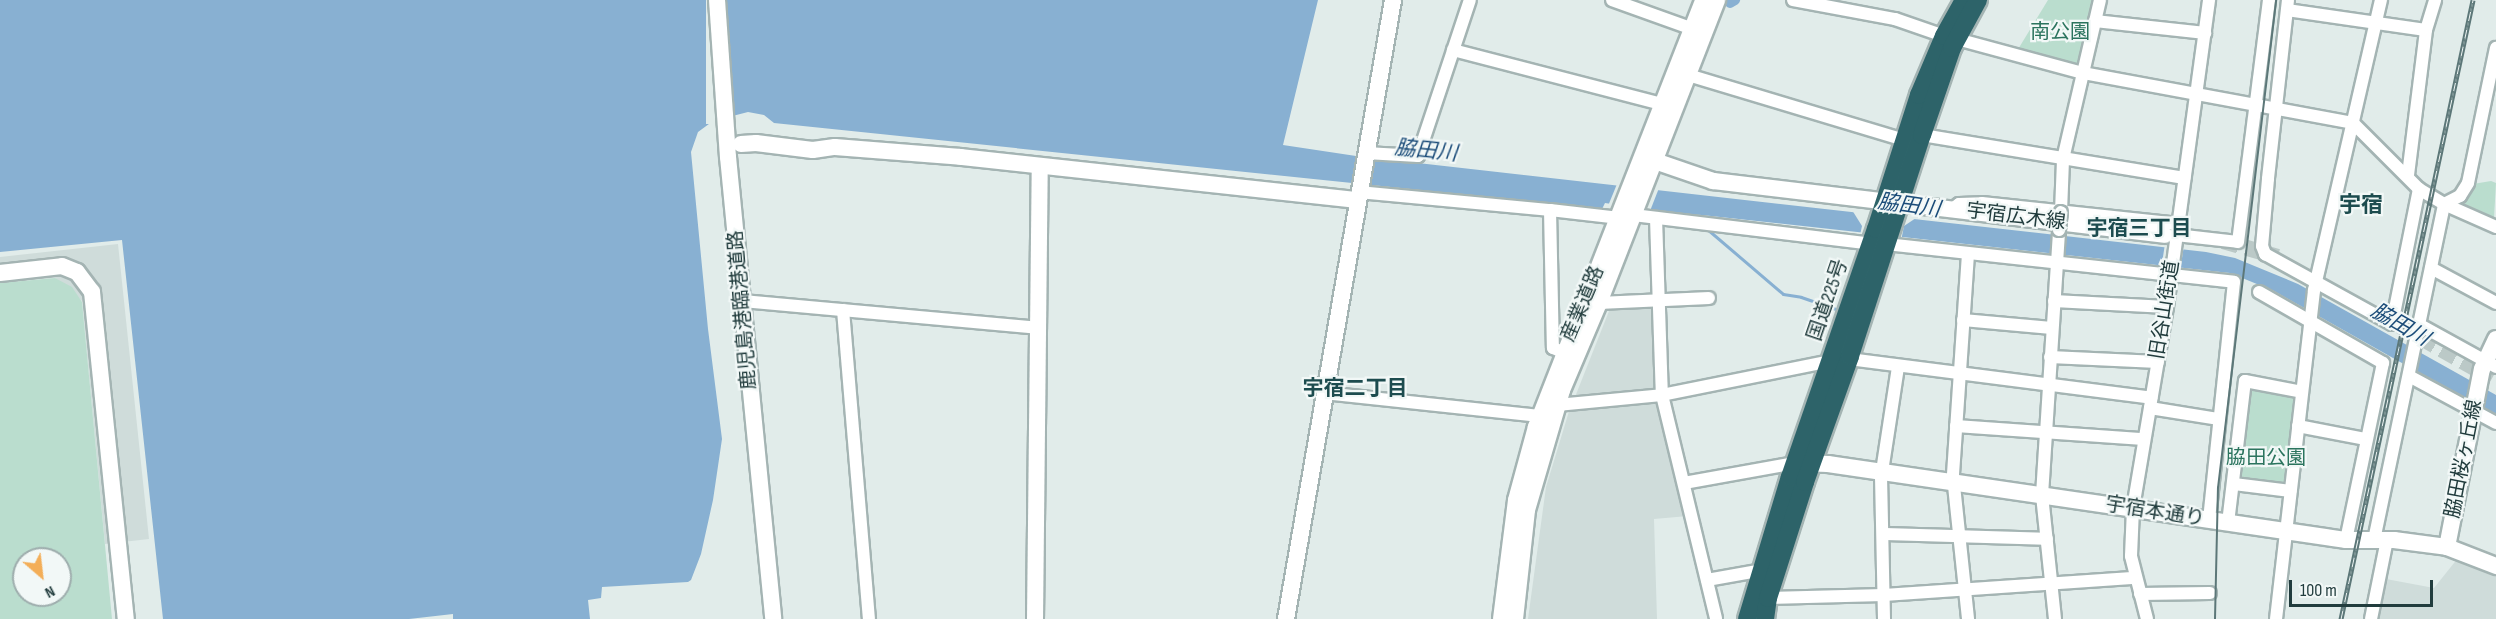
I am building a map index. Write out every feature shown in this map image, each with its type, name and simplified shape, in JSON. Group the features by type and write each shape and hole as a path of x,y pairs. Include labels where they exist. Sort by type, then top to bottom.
{"highway":[{"name":"国道225号","path":"1891,208 1904,140 1964,0"},
{"name":"国道225号","path":"1747,619 1840,360 1879,241 1922,135 1950,37 1978,0"},
{"name":"国道225号","path":"1765,619 1768,598 1803,464"}],"street":[{"name":"鹿児島港臨港道路","path":"717,0 729,157 774,619"},
{"path":"1286,619 1393,0"},
{"path":"1365,155 1418,156 1470,0"},
{"path":"1612,0 1693,29"},
{"name":"産業道路","path":"1649,159 1662,104 1703,0"},
{"name":"産業道路","path":"1501,619 1516,500 1540,416 1563,352 1688,75 1717,0"},
{"path":"1793,0 1895,19 1950,37 2084,73 2353,123 2408,175 2419,189 2444,204 2496,227"},
{"path":"2055,619 2042,495 2063,159 2100,0"},
{"name":"旧谷山街道","path":"2147,619 2131,556 2133,508 2167,307 2172,271 2173,235 2184,178 2209,0"},
{"path":"1951,210 1959,204 1982,203 2061,212 2173,235 2238,242 2269,0"},
{"path":"2276,619 2316,285 2381,0"},
{"path":"2408,175 2426,30 2435,0"},
{"path":"2419,189 2392,324 2316,285 2265,254 2262,246 2287,5 2426,30"},
{"path":"2095,21 2205,33"},
{"path":"2444,204 2460,196 2468,183 2490,103 2496,48"},
{"path":"1453,50 1662,104"},
{"path":"1688,75 1904,140"},
{"path":"1922,135 2184,178"},
{"path":"741,144 756,143 813,150 835,147 961,157 1040,168 1550,210 1625,214 1879,241 1968,254 2057,258 2172,271 2234,282 2208,520"},
{"name":"宇宿広木線","path":"1649,159 1713,181 1891,208 1951,210 2173,235"},
{"path":"1035,619 1040,168"},
{"path":"2371,619 2380,540 2409,374 2444,204"},
{"path":"1550,210 1553,348 1563,352"},
{"name":"産業道路","path":"1515,619 1527,510 1557,405 1599,303 1625,214"},
{"path":"1656,218 1662,395 1716,619"},
{"path":"1968,254 1953,482 1968,619"},
{"path":"0,273 62,266 77,272 92,292 126,619"},
{"path":"2432,268 2496,303"},
{"path":"2259,292 2311,317 2382,363 2365,439 2366,452 2346,540"},
{"path":"1599,303 1709,298"},
{"path":"743,301 1037,328"},
{"path":"2054,301 2167,307"},
{"path":"843,310 869,619"},
{"path":"1964,320 2052,328"},
{"path":"2420,325 2490,374"},
{"name":"脇田桜ヶ丘線","path":"2447,547 2474,410 2490,374 2496,339"},
{"path":"2050,357 2158,362"},
{"path":"1557,405 1662,395 1840,360 2049,385 2151,403 2219,419"},
{"path":"1884,619 1882,472 1898,367"},
{"path":"2409,374 2496,423"},
{"path":"2228,523 2245,381 2302,392"},
{"path":"1324,393 1540,416"},
{"path":"1956,426 2144,439"},
{"path":"2298,426 2365,439"},
{"path":"1684,483 1803,464"},
{"name":"宇宿本通り","path":"1803,464 1882,472 2346,540 2380,540 2447,547 2496,566"},
{"path":"2234,484 2291,491"},
{"path":"1883,534 2047,540"},
{"path":"1707,580 1763,570"},
{"path":"1768,598 1884,595 2135,578"},
{"path":"2140,594 2210,593"}],"shaded area":[{"path":"118,244 149,539 105,544 82,301 55,278 0,283 0,257"},
{"path":"1655,304 1659,392 1573,402 1611,306"},
{"path":"1660,398 1688,516 1654,519 1657,619 1528,619 1546,487 1570,408"},
{"path":"2458,558 2496,575 2496,619 2379,619 2386,579 2434,588"}],"green space":[{"name":"南公園","path":"2048,0 2095,0 2079,66 2017,51"},
{"path":"2491,181 2496,183 2494,218 2459,206 2473,184"},
{"path":"55,278 72,287 82,302 112,619 0,619 0,283"},
{"name":"脇田公園","path":"2251,386 2295,395 2298,399 2289,486 2236,482 2248,389"}],"water":[{"path":"0,0 1318,0 1283,145 1356,156 2206,252 2235,258 2298,284 2496,395 2496,416 2274,291 2230,273 1702,215 1653,213 1651,210 1605,203 1602,209 774,123 764,115 748,112 713,121 698,132 691,152 708,329 722,439 713,500 701,554 691,580 602,587 601,598 588,600 590,619 453,619 453,614 409,619 163,619 122,240 0,252"}],"pier":[{"path":"706,0 724,0 724,124 706,124"},
{"path":"1617,184 1659,188 1650,211 1608,206"},
{"path":"1852,210 1916,218 1904,226 1901,241 1889,240 1860,235 1862,226"},
{"path":"2165,244 2184,247 2180,270 2161,267"}],"waterway":[{"path":"1730,3 1735,0"},
{"path":"1707,229 1783,294 1801,297 1835,309"}],"tunnel":[{"path":"2223,241 2278,257"},
{"path":"2379,314 2492,378"}],"tram line":[{"path":"2215,619 2218,488 2276,0"}],"railway":[{"path":"2341,619 2473,0"}],"district":[{"name":"宇宿","path":"2361,206"},
{"name":"宇宿三丁目","path":"2139,229"},
{"name":"宇宿二丁目","path":"1355,389"}],"water label":[{"name":"脇田川","path":"1426,151"},
{"name":"脇田川","path":"1909,206"},
{"name":"脇田川","path":"2400,325"}]}
